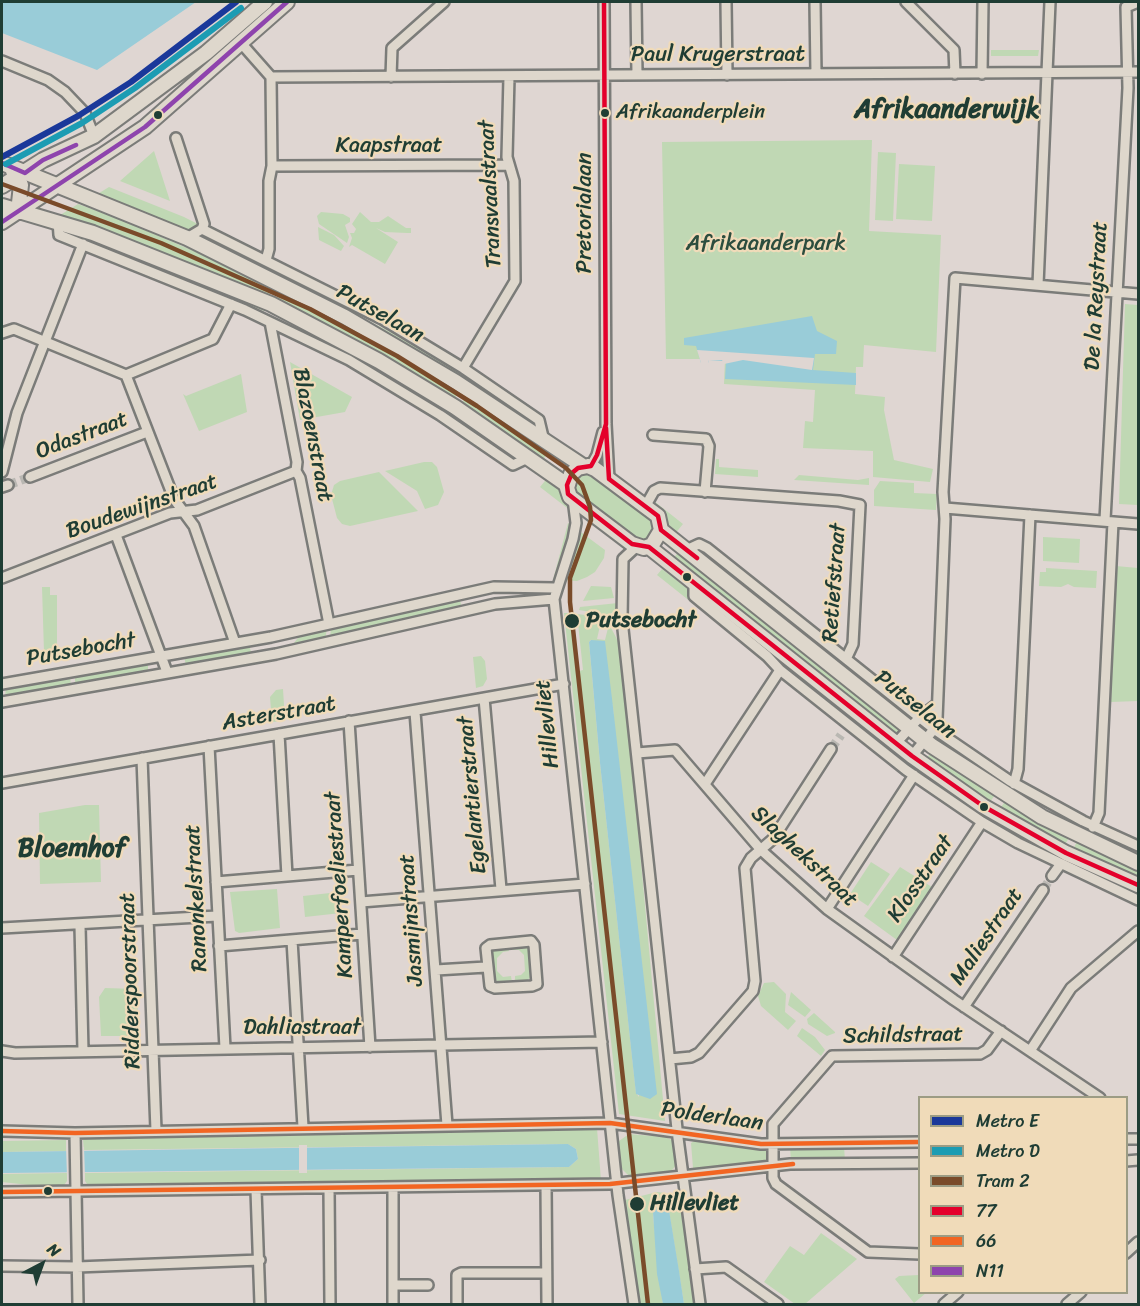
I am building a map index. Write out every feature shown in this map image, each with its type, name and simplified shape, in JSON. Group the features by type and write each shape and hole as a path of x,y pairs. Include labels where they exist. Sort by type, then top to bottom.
{"main road":[{"path":"2,186 27,176 92,129 206,53 265,2"},
{"path":"2,222 145,127 287,2"},
{"name":"Putselaan","path":"5,165 27,176 187,238 345,317 404,350 544,441 648,501 658,516 661,530 925,741 1042,817 1138,863"},
{"path":"76,173 74,187 77,194"},
{"path":"27,176 33,188 39,216"},
{"path":"18,212 21,185 27,176"},
{"name":"Putselaan","path":"2,206 58,221 169,262 308,322 455,407 567,484"},
{"path":"573,500 568,494 567,484 572,472 587,466"},
{"name":"Putselaan","path":"573,500 694,583 912,756 1009,822 1066,853 1138,885"},
{"path":"643,546 656,542 661,530"}],"street":[{"path":"391,77 392,48 444,2"},
{"name":"Pretorialaan","path":"604,2 606,424 609,479"},
{"path":"636,2 637,75"},
{"path":"726,2 727,75"},
{"path":"815,2 816,74"},
{"path":"906,2 954,50 955,74"},
{"path":"982,74 983,2"},
{"path":"1038,285 1050,2"},
{"name":"De la Reystraat","path":"1094,827 1099,813 1117,291 1133,73 1126,7 1138,2"},
{"path":"241,43 271,77 272,166 269,181 269,249 266,260"},
{"path":"2,61 57,86 72,98 92,129"},
{"path":"1133,73 1138,80"},
{"name":"Paul Krugerstraat","path":"271,77 1133,73"},
{"name":"Transvaalstraat","path":"463,368 514,285 514,181 507,165 509,77"},
{"path":"176,138 204,224 202,229 187,238"},
{"name":"Kaapstraat","path":"272,166 507,165"},
{"path":"58,221 59,235 231,304 349,360 433,410 513,465 530,457"},
{"name":"Putselaan","path":"202,229 382,319 463,368 539,420 544,441"},
{"path":"2,472 17,413 43,341 83,244"},
{"path":"912,756 934,729 938,704 945,508 943,492 955,278 1138,294"},
{"path":"2,333 14,329 126,375 213,339 231,304"},
{"name":"Blazoenstraat","path":"270,322 297,462 296,471 300,478 329,624"},
{"path":"126,375 174,500 194,526 235,642"},
{"name":"Pretorialaan","path":"587,466 597,455 606,424"},
{"name":"Odastraat","path":"30,477 147,432"},
{"path":"648,501 660,488 705,492 710,446 706,439 653,435"},
{"name":"Boudewijnstraat","path":"2,578 170,513 197,510 296,471"},
{"name":"Retiefstraat","path":"705,492 856,503 860,509 853,644 846,659"},
{"name":"Hillevliet","path":"573,500 576,523 573,539 555,588 554,599 616,1183 634,1305"},
{"path":"945,508 1138,524"},
{"path":"1014,784 1018,769 1030,515"},
{"path":"116,535 167,672"},
{"name":"Putselaan","path":"686,550 699,544 707,548 934,729 1014,784 1094,827 1138,846"},
{"path":"643,546 622,559 621,600 678,1132 700,1305"},
{"name":"Putselaan","path":"694,583 694,596 767,656 846,729 981,824 1060,865 1138,900"},
{"name":"Putsebocht","path":"2,684 271,637 494,587 555,588"},
{"path":"476,592 480,608"},
{"name":"Putsebocht","path":"2,702 276,654 495,604 554,599"},
{"path":"271,637 276,654"},
{"path":"705,784 780,670"},
{"name":"Asterstraat","path":"2,783 564,684"},
{"name":"Egelantierstraat","path":"484,698 501,889"},
{"path":"896,743 920,718 938,704"},
{"name":"Jasmijnstraat","path":"415,712 447,1125"},
{"name":"Kamperfoeliestraat","path":"349,721 370,1047"},
{"path":"279,734 287,876"},
{"name":"Ranonkelstraat","path":"209,746 225,1048"},
{"path":"670,1059 691,1057 699,1053 753,991 755,981 745,870 749,861 773,839 831,749"},
{"name":"Slaghekstraat","path":"638,753 675,750 761,850 827,909 964,1007 1097,1096"},
{"name":"Ridderspoorstraat","path":"142,759 156,1130"},
{"path":"827,909 914,775"},
{"name":"Klosstraat","path":"893,957 981,824"},
{"name":"Maliestraat","path":"1052,876 1060,865"},
{"path":"216,882 358,870"},
{"path":"361,902 585,884"},
{"name":"Maliestraat","path":"964,1007 1043,890"},
{"path":"2,928 80,926 217,916"},
{"path":"80,926 83,1051"},
{"path":"1030,1051 1071,988 1138,931"},
{"path":"219,946 362,934"},
{"path":"292,940 303,1127"},
{"path":"531,941 534,945 538,981 532,987 495,988 489,984 486,967 485,949 488,946 531,941"},
{"path":"436,970 486,967"},
{"name":"Schildstraat","path":"772,1144 773,1124 832,1056 980,1054 987,1050 1001,1031"},
{"name":"Dahliastraat","path":"2,1051 602,1042"},
{"name":"Polderlaan","path":"2,1131 75,1137 156,1130 610,1123 772,1144 918,1142"},
{"path":"75,1137 78,1305"},
{"name":"Polderlaan","path":"772,1144 773,1167"},
{"name":"Polderlaan","path":"2,1192 616,1183 773,1167 918,1163"},
{"path":"773,1167 776,1184 868,1252 918,1254"},
{"path":"546,1185 547,1305"},
{"path":"393,1187 393,1305"},
{"path":"329,1189 330,1305"},
{"path":"256,1190 260,1305"},
{"path":"2,1266 78,1267 260,1260"},
{"path":"695,1269 726,1267 778,1305"},
{"path":"457,1305 457,1275 546,1274"},
{"path":"393,1285 428,1285"},
{"path":"944,1305 957,1294"},
{"path":"1067,1305 1080,1294"}],"green space":[{"path":"991,50 1039,50 1038,56 991,56"},
{"name":"Afrikaanderpark","path":"872,140 869,231 941,235 936,352 864,345 863,367 856,367 855,394 885,397 884,410 894,460 933,469 930,482 873,477 873,451 803,448 805,421 813,422 815,390 724,384 725,359 666,359 662,142"},
{"path":"154,151 170,201 120,181"},
{"path":"878,152 896,153 893,221 875,220"},
{"path":"899,164 935,166 932,221 896,219"},
{"path":"109,187 198,224 187,230 96,195"},
{"path":"78,204 274,285 267,299 57,217"},
{"path":"321,212 343,214 350,218 350,222 345,225 349,237 347,243 319,224 317,216"},
{"path":"360,212 371,222 379,222 388,216 406,228 411,228 411,233 385,232 376,228 398,242 385,264 352,245 349,247 352,238 350,233 354,233 356,229 352,224"},
{"path":"318,227 334,235 344,246 341,251 319,240"},
{"path":"67,231 100,241 265,308 264,311"},
{"path":"288,278 390,332 468,378 466,382 285,283"},
{"path":"282,289 461,389 453,401 275,303"},
{"path":"1125,304 1138,305 1138,505 1119,504"},
{"path":"290,362 352,397 345,412 300,420"},
{"path":"241,374 247,412 199,431 183,394 186,396"},
{"path":"468,394 550,450 542,461 460,405"},
{"path":"716,459 719,459 719,467 758,470 758,477 715,474"},
{"path":"432,462 437,467 444,492 438,505 425,509 417,491 385,471"},
{"path":"379,472 418,511 350,526 342,524 337,518 331,495 334,485 340,481"},
{"path":"580,472 588,472 651,517 656,526 649,539 639,541 574,493 572,485"},
{"path":"799,475 858,480 869,478 869,485 794,480"},
{"path":"549,476 561,485 571,511 540,487"},
{"path":"880,481 914,483 914,493 937,494 936,510 874,506 874,490"},
{"path":"654,501 683,524 674,535 652,507"},
{"path":"568,523 573,526 569,545 553,580"},
{"path":"578,530 605,550 604,558 595,572 587,577 577,581 561,580"},
{"path":"1043,537 1080,539 1079,563 1043,561"},
{"path":"680,550 905,729 895,740 672,560"},
{"path":"1116,566 1138,568 1138,701 1111,702"},
{"path":"1046,568 1097,571 1096,588 1074,587 1068,584 1061,587 1039,586 1040,572 1046,572"},
{"path":"662,569 684,586 689,585 689,596 696,606 657,575"},
{"path":"591,586 611,587 614,598 583,601"},
{"path":"42,587 50,587 50,595 57,595 57,652 44,652"},
{"path":"460,600 462,609 330,639 331,627"},
{"path":"618,603 618,608 609,615 579,610 580,607"},
{"path":"564,613 573,613 579,671 583,670 577,614 602,617 597,639 605,640 609,624 621,647 665,1121 619,1114","holes":["591,640 613,707 639,1097 636,1093 600,763 589,642"]},
{"path":"327,628 325,640 291,647 300,635"},
{"path":"249,644 252,656 186,666 184,656"},
{"path":"481,656 485,661 487,679 483,686 476,688 473,657"},
{"path":"148,663 148,674 75,684 75,675"},
{"path":"791,668 909,761 907,763 789,670"},
{"path":"70,676 71,687 5,697 6,687"},
{"path":"283,689 285,721 272,722 270,697 276,690"},
{"path":"932,751 995,795 987,806 924,762"},
{"path":"1006,800 1070,836 1063,848 999,810"},
{"path":"85,805 99,805 101,882 40,884 39,813"},
{"path":"1078,839 1138,866 1138,882 1072,852"},
{"path":"871,862 890,874 868,906 850,894"},
{"path":"900,867 932,887 897,940 864,916"},
{"path":"277,889 280,928 239,933 235,931 230,892"},
{"path":"339,892 341,913 305,917 303,896"},
{"path":"512,945 524,945 530,949 532,975 527,981 515,981 515,976 525,971 524,955 519,950 512,950"},
{"path":"508,946 509,951 503,952 497,958 497,971 503,977 511,976 512,982 498,982 491,976 489,953 494,947"},
{"path":"774,982 786,994 785,1012 796,1021 788,1030 761,1006 758,996 764,983"},
{"path":"105,988 136,989 140,1036 101,1036 99,997"},
{"path":"791,992 811,1010 805,1017 788,1005"},
{"path":"814,1013 835,1033 827,1036 808,1024 807,1019"},
{"path":"802,1028 815,1037 825,1050 821,1056 797,1036"},
{"path":"597,1128 601,1181 89,1187 85,1181 85,1173 569,1167 578,1159 576,1149 568,1144 84,1150 83,1140 91,1135"},
{"path":"629,1134 665,1137 672,1140 675,1144 676,1165 670,1173 630,1177 622,1169 617,1152 619,1141"},
{"path":"66,1140 66,1151 2,1152 2,1141"},
{"path":"696,1140 763,1149 770,1154 770,1160 768,1163 698,1171 693,1168 691,1143"},
{"path":"790,1146 844,1146 845,1161 791,1162"},
{"path":"67,1173 67,1181 62,1188 33,1188 29,1185 2,1182 2,1174"},
{"path":"657,1192 679,1195 694,1304 684,1304 668,1205 654,1209 653,1216 663,1304 640,1304 625,1200"},
{"path":"821,1233 857,1259 805,1304 795,1304 764,1282 790,1246 804,1255"},
{"path":"918,1275 918,1294 925,1294 914,1303 895,1279 899,1276"}],"water":[{"path":"2,2 196,2 97,70 2,33"},
{"path":"812,316 817,331 837,341 836,354 815,354 813,370 856,373 856,385 725,379 726,363 709,360 708,363 701,363 696,346 684,345 684,338"},
{"path":"591,640 605,641 657,1094 650,1099 636,1094 600,763 589,642"},
{"path":"568,1144 576,1149 578,1159 569,1167 2,1173 2,1152"},
{"path":"668,1204 684,1304 663,1304 657,1274 653,1212 657,1206"}],"pier":[{"path":"697,350 814,358 812,370 743,360 724,364 722,360 709,360 708,363 701,363"},
{"path":"299,1145 307,1145 307,1173 299,1173"},
{"path":"84,1147 85,1176 67,1176 66,1148"}],"tunnel":[{"path":"8,485 30,477"},
{"path":"831,749 841,735"},
{"path":"1043,890 1052,876"}],"metro line":[{"name":"E","path":"2,157 78,116 131,82 236,2"},
{"name":"D","path":"6,164 82,123 135,88 241,8"}],"tram line":[{"name":"2","path":"2,184 161,243 310,309 397,356 477,406 566,468 582,485 590,507 591,520 570,578 570,602 648,1304"}],"transit line":[{"name":"N11","path":"2,222 145,127 287,2"},
{"name":"77","path":"604,2 606,424 597,455 591,466 578,468 572,473 567,485 568,494 632,544 649,547 912,756 983,806 1066,853 1138,885"},
{"name":"N11","path":"2,163 25,173 43,160 76,145"},
{"name":"77","path":"606,428 609,479 658,516 661,530 697,558"},
{"name":"66","path":"2,1131 75,1133 610,1123 761,1144 918,1142"},
{"name":"66","path":"2,1192 610,1184 793,1164"}],"place":[{"name":"Afrikaanderplein","path":"605,113"},
{"name":"Putsebocht","path":"572,621"},
{"name":"Hillevliet","path":"637,1204"}],"district":[{"name":"Afrikaanderwijk","path":"947,110"},
{"name":"Bloemhof","path":"72,849"}]}
